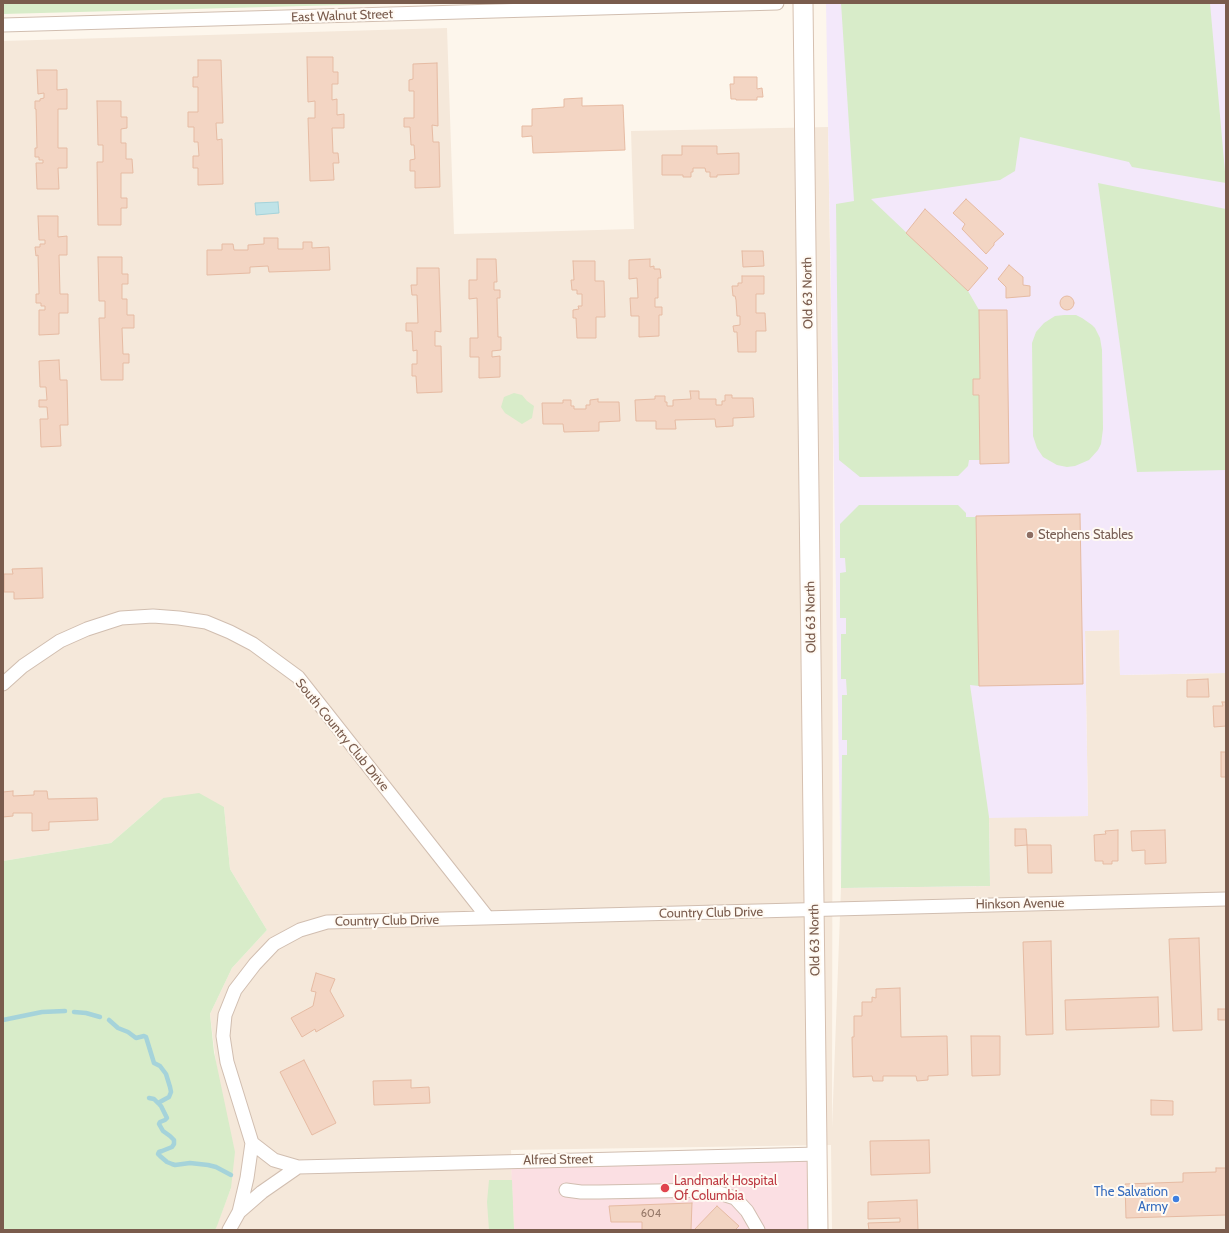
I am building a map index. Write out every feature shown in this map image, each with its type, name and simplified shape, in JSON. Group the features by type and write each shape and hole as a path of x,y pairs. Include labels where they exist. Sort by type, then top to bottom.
{"main road":[{"name":"Old 63 North","path":"804,3 818,1230"}],"street":[{"name":"East Walnut Street","path":"3,25 777,3"},
{"name":"South Country Club Drive","path":"3,684 24,666 60,641 87,629 122,618 152,616 179,618 206,622 230,632 253,644 298,677 488,918"},
{"name":"Hinkson Avenue","path":"814,910 1226,899"},
{"name":"Country Club Drive","path":"229,1230 239,1212 248,1178 252,1143 227,1062 224,1036 225,1015 235,990 255,964 274,944 300,930 327,922 814,910"},
{"name":"Alfred Street","path":"252,1143 274,1160 298,1167 818,1154"},
{"path":"239,1212 262,1192 298,1167"},
{"path":"566,1190 599,1192 710,1190 735,1198 747,1211 758,1230"}],"shaded area":[{"name":"Stephens Stables","path":"826,3 1226,3 1226,673 1120,675 1119,630 1085,631 1088,816 989,818 990,886 841,888"},
{"path":"447,28 454,234 634,229 631,131 828,127 833,441 832,1128 841,888 990,886 989,817 1088,816 1085,631 1119,630 1120,675 1226,673 1226,1230 832,1230 831,1145 511,1150 514,1230 215,1230 231,1188 210,1014 232,968 267,930 230,869 224,807 163,798 111,843 3,861 3,41"},
{"name":"Landmark Hospital Of Columbia","path":"818,1154 818,1230 514,1230 511,1162"}],"green space":[{"path":"3,3 418,3 3,14"},
{"path":"841,3 1210,3 1226,183 1132,167 1129,162 1020,137 1015,171 1000,180 871,199 968,291 979,310 980,379 973,379 973,395 979,395 980,460 969,460 968,466 958,476 860,477 839,460 836,204 854,201"},
{"path":"1098,183 1226,209 1226,470 1137,472"},
{"path":"1076,315 1092,325 1100,338 1102,350 1103,429 1101,444 1089,460 1075,466 1067,467 1057,465 1043,457 1037,448 1033,436 1032,343 1036,332 1044,323 1055,316"},
{"path":"514,393 522,395 534,406 532,418 522,424 505,413 501,407 504,397"},
{"path":"859,505 958,505 966,513 966,517 976,517 979,686 970,685 989,817 990,886 841,888 842,755 847,755 847,740 842,740 842,695 847,695 846,679 841,679 841,634 846,634 846,618 840,618 840,573 846,572 845,558 840,558 840,524"},
{"path":"199,793 224,807 230,869 267,930 232,968 210,1014 214,1052 235,1152 231,1188 217,1226 215,1230 3,1230 3,861 111,843 163,798"},
{"path":"489,1180 512,1180 514,1230 489,1230 487,1202"}],"water":[{"path":"278,202 279,213 256,215 255,203"}],"building":[{"path":"307,57 333,57 333,72 338,72 338,84 332,84 332,100 337,99 337,115 344,114 344,128 332,128 333,153 338,153 339,163 333,163 334,180 310,181 308,118 315,118 315,101 308,102"},
{"path":"198,60 221,60 223,123 216,123 217,140 222,139 223,184 198,185 198,168 193,168 193,156 199,156 198,142 194,142 194,127 188,127 188,112 198,112 198,87 193,87 193,77 198,77"},
{"path":"437,63 438,126 432,125 433,142 439,142 440,187 415,188 415,171 410,171 410,160 415,159 414,145 411,145 410,127 404,127 404,118 414,118 414,91 409,91 409,80 413,79 413,64"},
{"path":"37,70 57,70 57,90 67,89 67,109 58,109 58,148 67,148 67,168 58,168 59,189 37,189 36,163 43,163 43,160 39,160 39,157 35,157 35,148 37,148 35,101 40,101 40,99 44,98 44,93 38,94"},
{"path":"734,77 757,77 757,89 762,88 763,97 757,97 757,100 731,99 730,84 734,84"},
{"path":"582,98 582,106 623,105 625,150 533,153 532,136 522,137 522,126 532,126 532,109 564,107 564,99"},
{"path":"97,101 121,101 121,117 127,117 127,128 121,129 121,143 126,143 126,159 132,159 133,173 121,173 121,198 127,198 127,208 121,208 121,225 98,225 97,162 103,162 103,145 98,145"},
{"path":"682,146 717,146 717,154 739,153 739,174 717,175 717,177 710,177 710,172 706,172 705,168 693,168 691,177 683,177 683,175 662,175 662,155 682,155"},
{"path":"966,199 1004,234 994,243 986,254 962,229 965,224 953,213"},
{"path":"925,209 988,268 968,291 906,233"},
{"path":"38,216 58,216 58,237 67,236 67,255 59,255 60,294 68,294 68,313 59,313 59,334 39,335 39,310 45,310 45,306 41,306 41,303 36,303 36,294 39,294 38,255 36,256 35,247 40,247 40,244 45,244 45,240 39,240"},
{"path":"264,238 278,238 278,249 303,249 303,242 312,242 312,248 329,247 330,270 269,272 268,266 250,267 250,273 207,275 207,250 222,250 222,244 233,244 234,250 248,250 248,245 264,244"},
{"path":"742,251 763,251 764,266 743,267"},
{"path":"98,257 122,257 122,274 128,274 128,284 122,284 122,299 127,299 127,315 134,315 134,328 122,328 123,354 129,354 129,363 123,363 123,380 101,380 99,318 105,318 105,301 99,301"},
{"path":"477,259 496,259 497,282 494,282 494,290 500,290 500,298 497,298 498,337 501,337 501,350 492,351 492,357 500,356 500,377 479,378 479,357 470,357 470,338 478,338 477,298 469,299 469,280 477,280"},
{"path":"650,259 650,267 654,266 654,269 660,269 661,278 658,278 658,298 655,298 655,307 662,307 662,315 659,315 659,336 639,337 639,316 631,316 630,298 638,298 637,278 629,279 629,260"},
{"path":"573,261 595,261 595,281 604,281 605,317 596,317 596,338 577,338 576,318 573,318 573,310 579,309 578,306 582,306 582,294 577,294 577,290 572,290 571,280 574,280"},
{"path":"1009,265 1023,277 1023,285 1030,286 1030,296 1006,298 1006,287 998,279"},
{"path":"417,268 439,268 441,332 435,331 435,346 441,346 442,392 417,393 416,376 412,376 412,364 417,364 417,350 413,351 412,331 406,331 406,323 418,323 417,295 412,295 411,285 417,285"},
{"path":"742,276 764,276 764,294 756,294 756,313 765,313 766,331 756,331 756,352 738,352 737,332 734,332 733,326 740,325 740,316 737,316 736,300 735,296 733,296 732,286 738,286 738,283 742,283"},
{"path":"1067,296 1072,298 1074,303 1072,308 1067,310 1062,308 1060,303 1062,298"},
{"path":"979,310 1007,310 1009,463 980,464 979,395 973,395 973,379 980,379"},
{"path":"59,360 60,380 67,380 68,425 60,425 61,446 41,447 40,419 48,419 47,407 39,407 39,400 47,400 46,387 40,387 39,361"},
{"path":"690,391 699,391 699,399 716,399 716,405 722,405 722,401 725,401 725,395 732,395 732,398 753,398 754,417 733,418 733,426 716,427 715,419 675,420 676,429 656,429 656,421 636,421 635,400 655,399 655,396 665,396 667,406 673,406 673,400 691,399"},
{"path":"598,399 598,402 619,402 620,421 599,422 599,431 564,432 563,424 543,424 542,403 563,403 563,400 571,400 571,406 574,406 574,409 586,409 586,405 590,405 590,400"},
{"path":"1080,514 1083,684 979,686 976,516"},
{"path":"42,568 43,598 14,599 14,592 4,592 4,574 13,574 12,569"},
{"path":"1208,679 1209,697 1187,697 1187,680"},
{"path":"1222,702 1226,702 1226,726 1214,727 1213,706 1223,706"},
{"path":"1221,752 1226,752 1226,777 1221,777"},
{"path":"13,791 13,796 34,795 34,791 47,791 48,799 97,798 98,820 49,822 49,830 32,831 32,813 13,813 13,816 3,817 3,792"},
{"path":"1015,829 1026,829 1027,845 1015,846"},
{"path":"1118,830 1118,861 1112,861 1112,864 1103,864 1103,861 1095,861 1094,835 1106,834 1105,831"},
{"path":"1165,830 1166,863 1145,864 1145,850 1132,851 1131,831"},
{"path":"1027,845 1051,845 1052,873 1028,873"},
{"path":"1199,938 1202,1030 1173,1031 1169,939"},
{"path":"1051,941 1053,1034 1026,1035 1023,942"},
{"path":"316,973 335,979 330,991 344,1016 316,1032 315,1029 302,1037 291,1018 313,1006 316,992 311,991"},
{"path":"900,988 901,1037 947,1036 948,1075 928,1076 928,1080 917,1081 916,1076 883,1076 883,1081 873,1081 872,1076 853,1077 852,1037 854,1037 854,1016 862,1016 862,1002 872,1002 872,997 876,998 876,989"},
{"path":"1158,997 1159,1027 1066,1030 1065,1000"},
{"path":"1218,1009 1226,1009 1226,1020 1218,1020"},
{"path":"971,1036 1000,1036 1000,1075 972,1076"},
{"path":"304,1060 336,1123 312,1135 280,1072"},
{"path":"411,1080 411,1088 429,1087 430,1103 374,1105 373,1081"},
{"path":"1151,1100 1173,1101 1173,1115 1151,1115"},
{"path":"929,1140 930,1173 871,1175 870,1141"},
{"name":"The Salvation Army","path":"1216,1168 1226,1168 1226,1215 1126,1218 1125,1184 1183,1182 1183,1173 1216,1172"},
{"path":"917,1200 918,1230 869,1230 868,1223 900,1222 900,1218 868,1219 868,1202"},
{"path":"692,1203 691,1230 642,1230 642,1222 611,1222 609,1206"},
{"path":"717,1206 739,1226 735,1230 694,1230"}],"waterway":[{"path":"3,1020 42,1012 65,1011"},
{"path":"74,1012 86,1013 100,1017"},
{"path":"109,1020 118,1028 128,1032 136,1038 146,1037 154,1063 160,1066 166,1074 171,1092 169,1097 158,1103"},
{"path":"149,1098 154,1099 161,1106 167,1118 159,1124 163,1131 174,1140 172,1147 159,1152 158,1154 160,1156 167,1162 175,1165 190,1163 208,1165 216,1167 231,1175"}],"place":[{"name":"Stephens Stables","path":"1030,535"},
{"name":"Landmark Hospital Of Columbia","path":"665,1188"},
{"name":"The Salvation Army","path":"1176,1199"}]}
